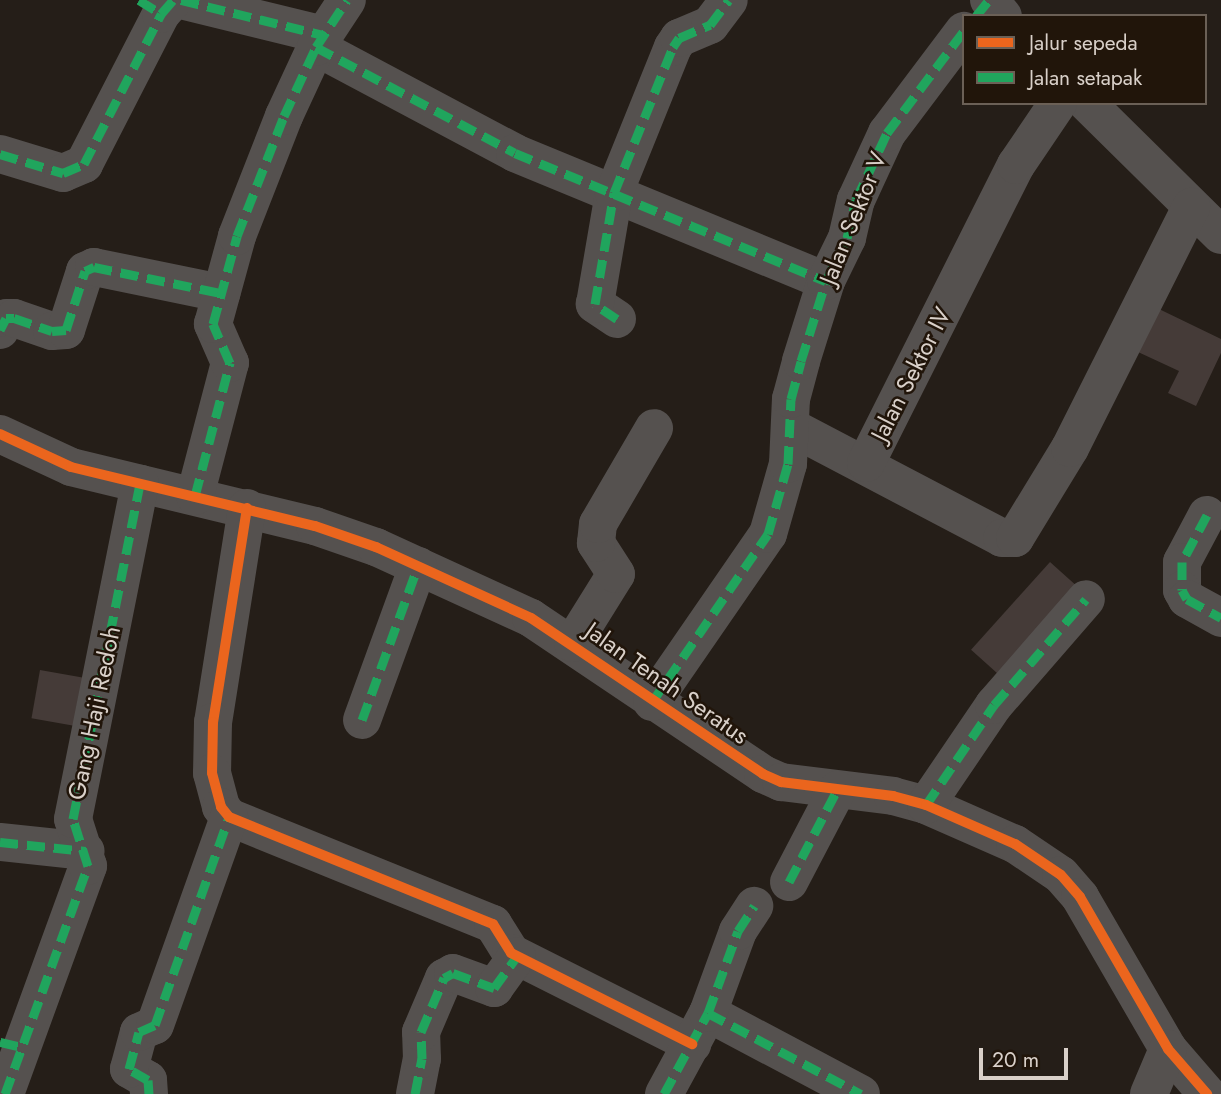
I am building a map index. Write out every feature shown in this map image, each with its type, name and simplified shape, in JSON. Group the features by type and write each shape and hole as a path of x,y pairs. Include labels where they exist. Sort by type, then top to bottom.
{"street":[{"path":"195,496 230,363 213,324 221,293 257,179 320,41 347,0"},
{"path":"617,319 595,304 614,193 673,47 679,38 710,25 729,0"},
{"path":"978,14 989,0 1001,14"},
{"path":"0,154 63,173 84,164 164,4 320,41 514,153 614,193 666,219 826,281"},
{"name":"Jalan Sektor V","path":"652,702 768,534 780,503 791,427 791,398 826,281 839,260 856,200 887,133 962,34"},
{"name":"Jalan Sektor IV","path":"1057,105 1016,165 866,463 1002,538 1015,538 1070,448 1191,207"},
{"path":"1089,105 1221,235"},
{"path":"0,330 6,318 14,318 52,331 66,330 85,271 94,267 221,293"},
{"path":"791,427 866,463"},
{"path":"573,643 617,574 596,543 598,524 654,428"},
{"name":"Jalan Tenah Seratus","path":"0,433 71,467 315,526 418,566 531,618 573,643 652,702 763,774 781,782 926,805 1015,844 1061,875 1098,922 1168,1049 1207,1094"},
{"name":"Gang Haji Redoh","path":"5,1094 10,1044 88,866 86,851 73,815 140,484"},
{"path":"247,508 212,745 215,789 229,817 493,924 503,946 517,956 861,1094"},
{"path":"1207,515 1182,562 1182,590 1187,600 1221,618"},
{"path":"362,720 418,566"},
{"path":"926,805 994,705 1086,599"},
{"path":"789,882 837,790"},
{"path":"149,1094 148,1080 129,1069 139,1030 155,1025 229,817"},
{"path":"0,842 86,851"},
{"path":"664,1094 700,1028 738,931 754,906"},
{"path":"415,1094 422,1059 421,1032 444,978 453,973 494,988 517,956"},
{"path":"1149,1094 1168,1049"}],"building":[{"path":"1159,309 1221,339 1221,353 1196,406 1168,393 1179,371 1138,352"},
{"path":"1050,562 1086,594 1007,682 971,650"},
{"path":"40,670 95,680 87,728 31,718"}],"marked path":[{"path":"139,0 161,14"},
{"path":"0,154 63,173 84,164 161,14 173,0"},
{"path":"181,0 324,35"},
{"path":"195,496 230,363 213,324 237,236 284,116 316,47 347,0"},
{"path":"617,319 595,304 614,193 673,47 679,38 710,25 729,0"},
{"path":"978,14 989,0"},
{"path":"652,702 768,534 788,464 791,399 801,361 826,281 847,238 856,200 887,133 962,34"},
{"path":"316,47 515,153 826,281"},
{"path":"0,330 6,318 14,318 52,331 66,330 85,271 94,267 221,293"},
{"path":"5,1094 88,866 73,819 140,484"},
{"path":"1207,515 1182,562 1182,590 1187,599 1221,618"},
{"path":"362,720 418,566"},
{"path":"926,805 994,705 1086,599"},
{"path":"789,882 837,790"},
{"path":"149,1094 148,1080 129,1069 139,1032 155,1025 229,817"},
{"path":"0,842 86,851"},
{"path":"664,1094 708,1013 738,931 754,906"},
{"path":"415,1094 422,1059 421,1032 444,978 453,973 494,988 517,956"},
{"path":"708,1013 861,1094"},
{"path":"0,1042 21,1047"}],"cycle path":[{"path":"0,434 71,467 315,526 376,547 531,618 763,774 781,782 893,796 926,805 1015,844 1061,875 1080,897 1168,1049 1207,1094"},
{"path":"247,508 213,722 212,773 221,807 229,817 493,924 511,953 692,1044"}]}
